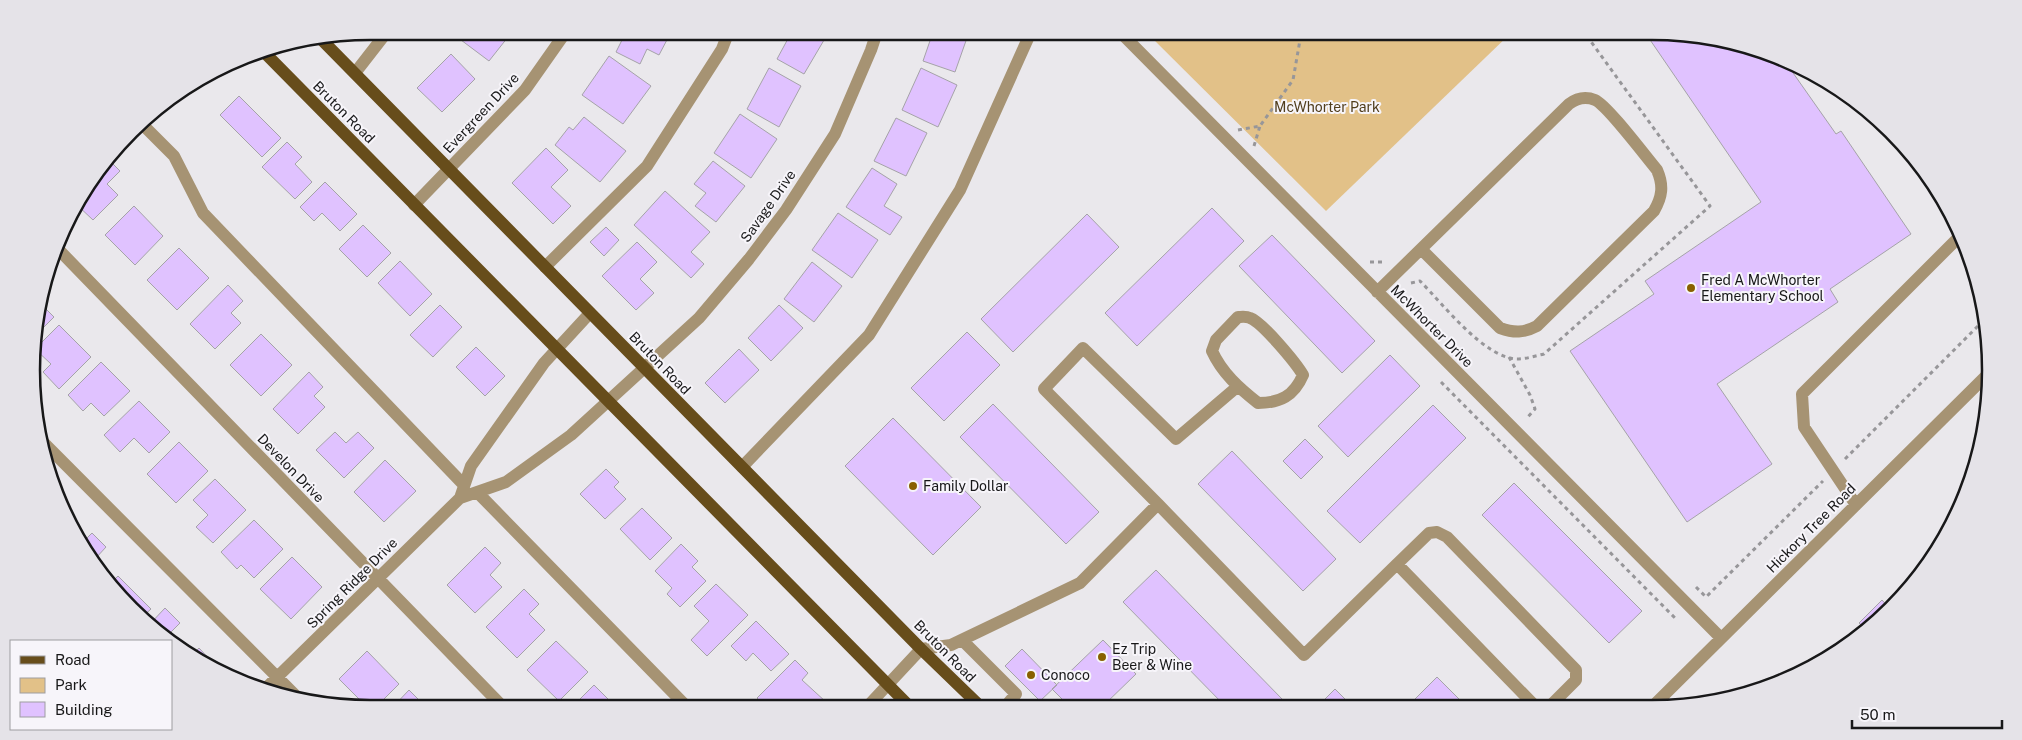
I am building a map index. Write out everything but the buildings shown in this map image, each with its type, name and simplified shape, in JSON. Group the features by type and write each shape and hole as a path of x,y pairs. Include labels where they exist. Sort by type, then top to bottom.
{"main road":[{"name":"Bruton Road","path":"325,43 921,650 974,700"},
{"name":"Bruton Road","path":"268,57 903,700"}],"street":[{"path":"355,73 381,40"},
{"name":"Evergreen Drive","path":"414,205 525,90 561,40"},
{"path":"546,267 647,166 722,49 725,40"},
{"name":"Savage Drive","path":"644,368 699,318 749,259 786,210 835,134 875,40"},
{"path":"742,467 869,335 960,190 1027,40"},
{"name":"McWhorter Drive","path":"1128,40 1721,638"},
{"path":"1377,292 1569,104 1582,98 1596,100 1602,105 1658,170 1662,191 1660,202 1654,211 1537,326 1529,330 1509,332 1500,328 1421,249"},
{"path":"146,128 174,156 203,213 462,491"},
{"path":"1856,505 1804,427 1802,394 1955,241"},
{"name":"Develon Drive","path":"62,253 496,700"},
{"name":"Spring Ridge Drive","path":"271,684 462,491 471,466 556,348 590,313"},
{"path":"1249,317 1259,323 1298,365 1303,375 1298,386 1280,400 1271,403 1258,403 1237,386 1218,364 1212,351 1216,340 1238,318 1249,317"},
{"path":"1237,386 1176,439 1083,348 1044,389 1304,655 1429,533 1437,532 1447,537 1576,670 1576,680 1556,700"},
{"name":"Spring Ridge Drive","path":"462,491 477,492 506,482 571,435 644,368"},
{"name":"Hickory Tree Road","path":"1659,700 1982,379"},
{"path":"49,447 291,690"},
{"path":"477,492 680,700"},
{"path":"873,700 921,650 951,645 1080,583 1158,504"},
{"path":"1397,564 1529,700"},
{"path":"962,640 1016,694 1011,700"}],"path":[{"path":"1254,146 1260,126 1294,80 1300,40"},
{"path":"1396,273 1406,284 1420,281 1479,343 1501,355 1517,359 1544,354 1710,206 1590,40"},
{"path":"1238,130 1260,126"},
{"path":"1692,583 1706,597 1979,325"},
{"path":"1509,357 1530,395 1535,409 1525,418 1532,425"},
{"path":"1441,382 1675,618"}],"green space":[{"name":"McWhorter Park","path":"1154,40 1504,40 1326,211"}],"place":[{"name":"Fred A McWhorter Elementary School","path":"1691,288"},
{"name":"Family Dollar","path":"913,486"},
{"name":"Ez Trip Beer & Wine","path":"1102,657"},
{"name":"Conoco","path":"1031,675"}]}
